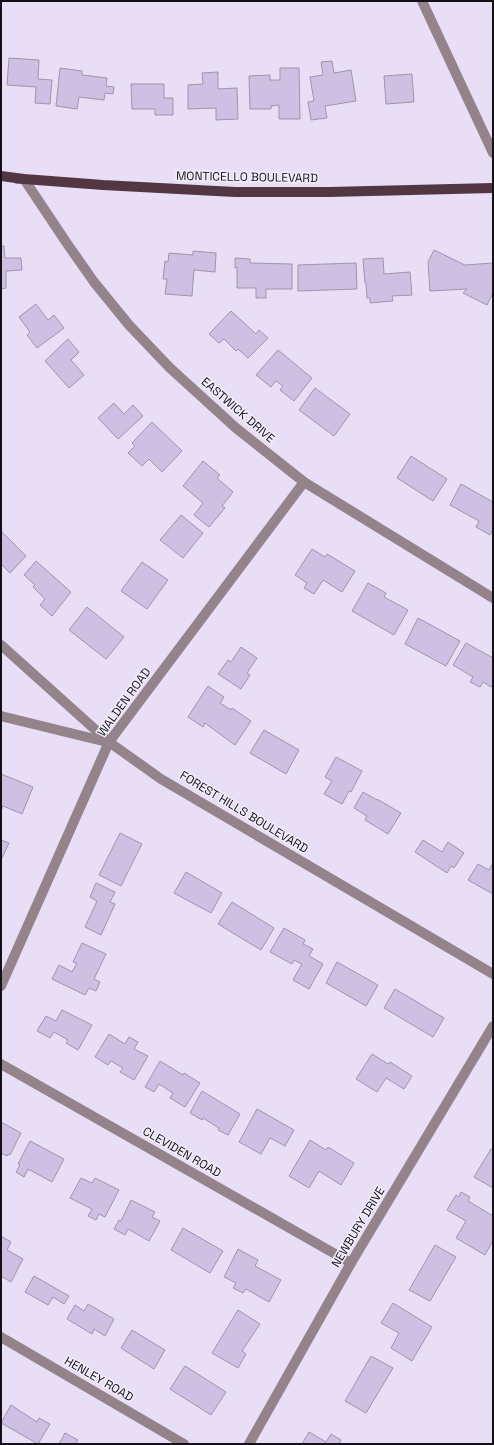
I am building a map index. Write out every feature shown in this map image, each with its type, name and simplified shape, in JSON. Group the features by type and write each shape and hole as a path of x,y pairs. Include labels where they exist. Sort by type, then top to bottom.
{"main road":[{"name":"MONTICELLO BOULEVARD","path":"1,176 103,185 235,192 329,192 493,188"}],"street":[{"path":"422,1 493,153"},
{"path":"1,181 24,179"},
{"name":"EASTWICK DRIVE","path":"24,179 90,276 129,324 170,368 236,428 304,482 493,598"},
{"name":"WALDEN ROAD","path":"1,986 109,742 304,482"},
{"name":"FOREST HILLS BOULEVARD","path":"1,645 109,742 161,778 493,974"},
{"path":"1,716 109,742"},
{"name":"NEWBURY DRIVE","path":"249,1444 351,1263 493,1026"},
{"name":"CLEVIDEN ROAD","path":"1,1064 351,1263"},
{"name":"HENLEY ROAD","path":"1,1336 184,1444"}],"building":[{"path":"9,58 39,60 38,79 52,80 50,104 35,103 36,87 7,85"},
{"path":"332,61 334,73 351,70 356,101 325,106 327,118 311,120 308,102 314,101 310,77 323,75 321,62"},
{"path":"60,68 82,71 82,75 107,78 106,86 114,87 113,94 105,93 104,100 79,97 77,109 56,106"},
{"path":"280,68 299,68 300,119 279,119 279,105 271,106 271,109 250,109 249,76 270,75 270,80 280,80"},
{"path":"218,72 218,89 237,88 238,119 216,120 216,108 188,109 188,85 203,84 202,73"},
{"path":"412,74 414,102 386,104 384,76"},
{"path":"131,84 164,84 164,98 173,98 173,115 155,115 155,109 132,109"},
{"path":"1,246 4,246 5,258 21,258 22,270 6,271 6,288 1,289"},
{"path":"434,250 465,265 493,263 493,293 487,305 463,293 467,289 430,291 428,262"},
{"path":"193,251 216,253 215,272 194,270 192,296 165,294 167,279 163,279 165,261 168,262 169,253 193,255"},
{"path":"235,258 250,259 250,263 292,264 292,289 266,289 266,298 256,298 256,288 237,288 237,267 235,268"},
{"path":"383,258 384,274 410,272 412,295 392,296 393,301 370,303 370,298 367,298 363,259"},
{"path":"356,263 357,289 298,291 298,265"},
{"path":"36,304 48,320 54,315 64,328 37,348 27,335 30,332 19,317"},
{"path":"231,311 256,334 259,330 268,338 248,358 238,349 236,351 224,339 219,343 209,334"},
{"path":"68,339 79,352 71,360 84,375 69,388 45,361"},
{"path":"278,350 312,378 294,401 280,390 283,386 276,381 271,387 256,375"},
{"path":"315,388 350,414 334,436 299,410"},
{"path":"114,403 124,414 133,405 143,416 118,439 98,418"},
{"path":"152,422 182,451 162,472 149,459 142,466 128,453 135,446 132,443"},
{"path":"411,456 447,479 433,501 397,478"},
{"path":"203,461 220,475 217,478 233,492 222,506 225,508 209,527 194,515 203,503 183,486"},
{"path":"461,484 493,502 493,529 490,535 476,527 479,521 450,505"},
{"path":"181,515 203,533 183,558 160,540"},
{"path":"1,531 26,556 10,573 1,564"},
{"path":"312,549 325,557 327,554 355,571 342,592 323,580 314,594 304,588 307,583 295,575"},
{"path":"36,561 71,592 52,616 40,605 45,599 33,587 35,585 24,575"},
{"path":"142,562 168,580 147,609 121,591"},
{"path":"368,583 386,593 384,597 408,610 394,635 352,611"},
{"path":"87,607 124,637 106,659 69,630"},
{"path":"418,618 460,641 446,666 405,644"},
{"path":"466,643 493,658 493,684 491,687 483,682 480,687 470,682 473,677 453,665"},
{"path":"241,647 257,658 247,673 250,675 241,689 218,674 228,660 231,662"},
{"path":"208,686 224,697 220,703 231,710 232,708 251,721 235,745 205,723 203,727 188,717"},
{"path":"264,730 299,750 286,774 250,753"},
{"path":"336,757 362,771 351,792 349,791 342,804 324,794 332,781 325,777"},
{"path":"1,774 33,787 22,814 3,806 1,811"},
{"path":"363,792 401,813 388,834 365,820 367,816 354,808"},
{"path":"120,833 142,844 121,886 99,875"},
{"path":"1,840 9,843 2,858 1,857"},
{"path":"423,840 442,852 448,842 464,853 454,868 451,866 447,873 415,852"},
{"path":"493,863 493,894 468,880 478,864 489,870"},
{"path":"186,872 222,893 211,913 174,893"},
{"path":"96,883 115,892 110,902 115,904 101,935 85,927 97,901 90,897"},
{"path":"232,902 274,928 261,950 218,924"},
{"path":"284,928 305,940 303,944 313,949 309,956 323,964 309,989 293,980 302,964 294,960 292,964 270,952"},
{"path":"82,943 106,954 94,979 100,982 96,991 89,988 85,995 52,979 59,965 72,972 77,963 73,962"},
{"path":"337,962 378,985 366,1006 326,983"},
{"path":"395,989 444,1018 433,1037 384,1008"},
{"path":"62,1010 92,1025 78,1050 66,1043 68,1040 54,1032 50,1038 37,1031 46,1016 56,1021"},
{"path":"109,1034 125,1044 129,1037 138,1042 134,1049 148,1056 134,1080 120,1072 123,1068 111,1061 108,1065 95,1057"},
{"path":"372,1054 388,1064 390,1062 412,1076 404,1089 386,1078 377,1092 356,1079"},
{"path":"160,1061 200,1083 185,1107 170,1098 173,1093 159,1084 154,1092 145,1087"},
{"path":"202,1091 240,1114 228,1135 218,1130 219,1128 203,1118 202,1120 190,1113"},
{"path":"257,1109 294,1130 285,1146 270,1138 261,1154 239,1142"},
{"path":"1,1122 21,1133 10,1155 8,1154 7,1156 1,1153"},
{"path":"310,1140 326,1150 328,1147 354,1163 341,1185 319,1171 309,1188 289,1176"},
{"path":"30,1141 64,1159 52,1182 28,1169 24,1177 16,1172 20,1165 18,1164"},
{"path":"491,1149 493,1150 493,1188 474,1177"},
{"path":"81,1178 92,1183 95,1178 119,1190 105,1217 99,1214 96,1220 88,1216 92,1209 70,1198"},
{"path":"461,1192 470,1197 468,1201 493,1216 493,1240 485,1255 456,1238 466,1221 447,1210 456,1195 459,1197"},
{"path":"131,1200 155,1212 152,1217 160,1221 149,1241 128,1229 125,1235 114,1229 119,1220 121,1221"},
{"path":"183,1228 223,1251 210,1273 171,1250"},
{"path":"1,1236 11,1242 7,1250 23,1259 11,1282 1,1276"},
{"path":"435,1245 456,1257 430,1301 409,1290"},
{"path":"238,1249 258,1260 255,1266 281,1280 269,1302 246,1289 243,1293 233,1288 236,1283 224,1277"},
{"path":"34,1276 69,1296 64,1304 53,1297 48,1305 25,1292"},
{"path":"393,1303 432,1327 412,1361 391,1348 399,1333 381,1323"},
{"path":"88,1304 114,1319 105,1336 94,1329 92,1334 67,1319 75,1305 84,1311"},
{"path":"238,1310 260,1324 242,1351 246,1354 238,1368 212,1353"},
{"path":"132,1330 165,1350 154,1369 121,1348"},
{"path":"371,1356 393,1368 366,1413 345,1401"},
{"path":"185,1366 226,1392 211,1415 170,1389"},
{"path":"11,1405 37,1422 39,1418 50,1424 38,1444 1,1423"},
{"path":"309,1432 326,1442 331,1434 341,1440 339,1444 302,1444"},
{"path":"65,1433 78,1440 75,1444 59,1444"}]}
